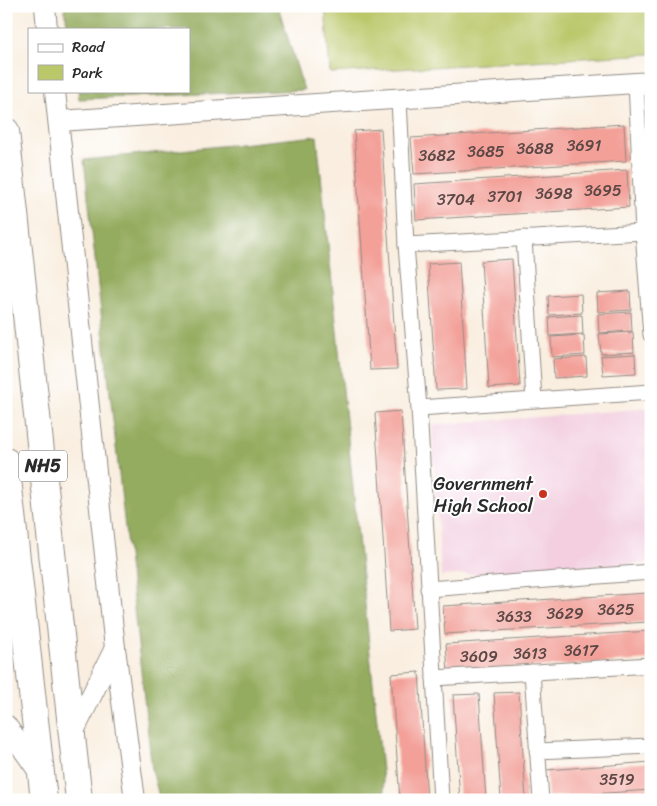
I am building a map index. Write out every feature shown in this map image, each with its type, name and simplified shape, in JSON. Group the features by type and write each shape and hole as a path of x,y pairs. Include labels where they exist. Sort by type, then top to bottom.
{"highway":[{"name":"NH5","path":"6,132 79,800"},
{"name":"NH5","path":"6,461 42,787"}],"street":[{"path":"44,6 47,28"},
{"path":"59,121 643,83 643,232 651,335"},
{"path":"55,92 115,648 135,800"},
{"path":"399,98 406,245 419,408 441,800"},
{"path":"406,245 643,232"},
{"path":"524,238 534,400"},
{"path":"419,408 651,392"},
{"path":"428,589 651,572"},
{"path":"72,735 115,648"},
{"path":"434,678 651,665"},
{"path":"532,672 540,800"},
{"path":"6,725 42,787"},
{"path":"537,751 651,746"}],"shaded area":[{"name":"Government High School","path":"651,408 651,563 441,576 432,425"}],"green space":[{"path":"64,6 278,6 304,90 79,99 78,92 190,92 190,28 68,28"},
{"path":"325,6 651,6 651,54 330,73"},
{"path":"317,136 385,800 160,800 152,770 84,160"}],"building":[{"path":"624,124 626,161 414,174 411,138"},
{"path":"381,129 397,369 370,370 354,131"},
{"path":"627,170 629,207 416,220 414,184"},
{"path":"512,259 520,386 489,388 481,261"},
{"path":"459,262 467,389 436,390 428,264"},
{"path":"630,291 631,310 598,312 597,293"},
{"path":"581,294 582,313 549,315 548,296"},
{"path":"631,312 632,331 599,333 598,314"},
{"path":"582,315 583,334 550,336 549,317"},
{"path":"633,332 634,352 601,354 599,334"},
{"path":"584,335 585,355 552,357 551,337"},
{"path":"635,354 636,373 603,375 601,356"},
{"path":"586,357 587,376 554,378 553,359"},
{"path":"401,411 415,629 389,631 375,413"},
{"path":"647,593 649,622 445,634 443,606"},
{"path":"650,631 651,660 448,672 446,644"},
{"path":"419,672 427,800 400,800 391,674"},
{"path":"519,692 526,800 501,800 494,693"},
{"path":"479,694 486,800 460,800 453,695"},
{"path":"651,762 651,790 548,797 546,770"}],"place":[{"name":"Government High School","path":"543,494"}]}
